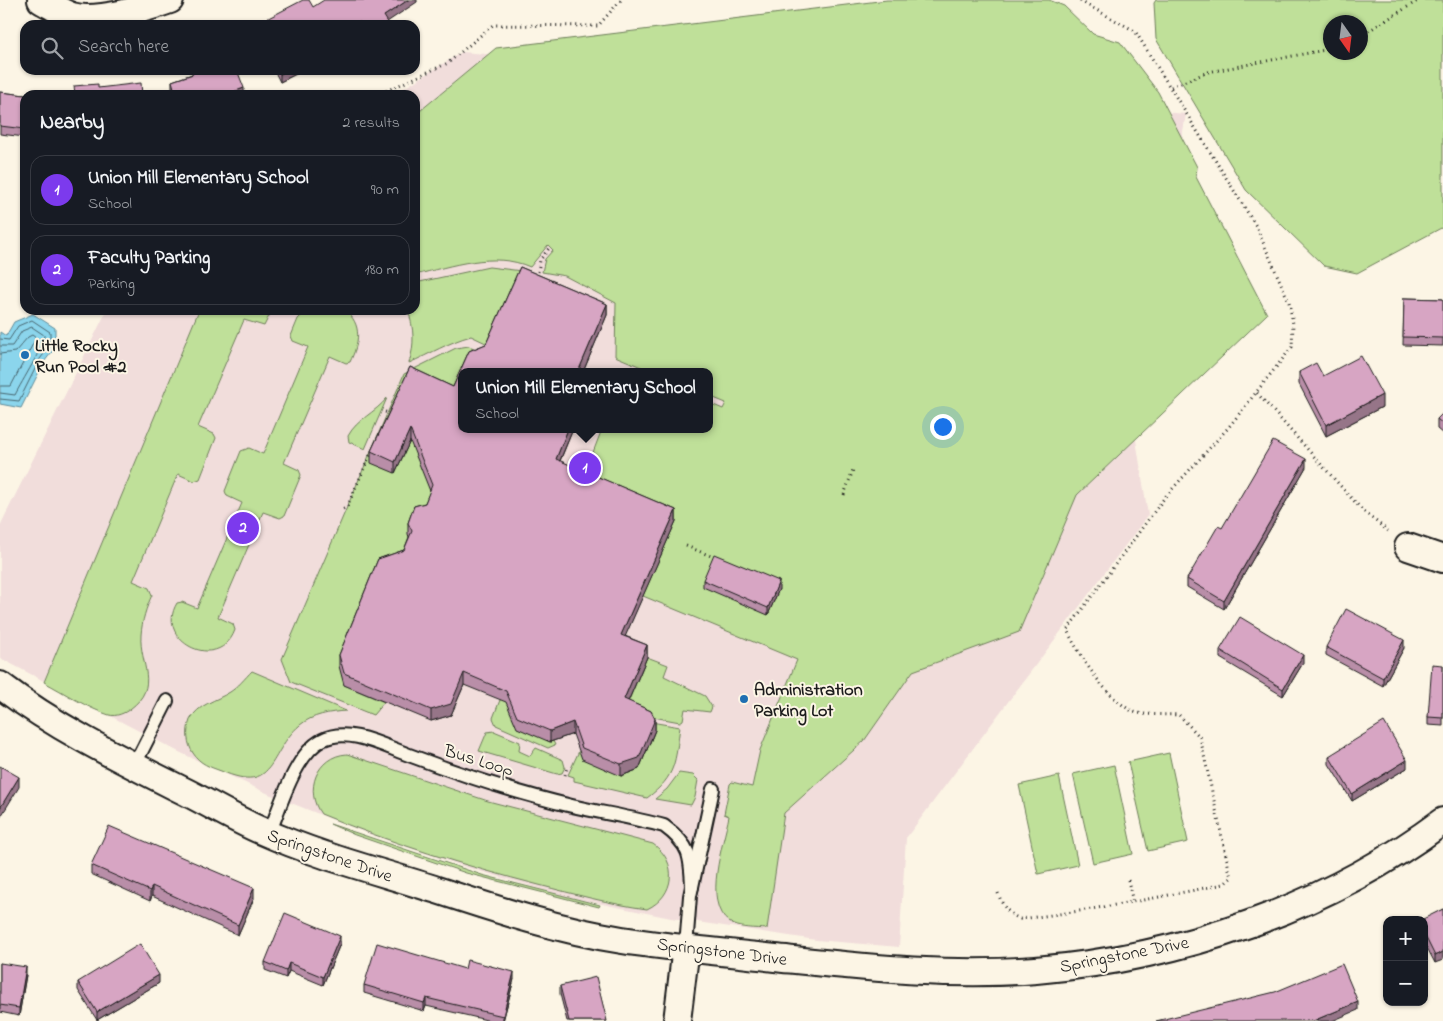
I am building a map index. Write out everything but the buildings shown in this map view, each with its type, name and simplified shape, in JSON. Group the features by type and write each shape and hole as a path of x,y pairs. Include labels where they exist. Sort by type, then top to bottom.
{"street":[{"path":"41,0 72,16 86,17 101,16 170,0"},
{"path":"1408,548 1443,559"},
{"name":"Springstone Drive","path":"6,693 134,766 269,834 305,848 524,919 620,940 889,970 924,972 1036,970 1110,960 1190,942 1289,909 1344,882 1423,836 1443,821"},
{"path":"677,1021 686,947"}],"lane":[{"path":"134,766 167,700"},
{"name":"Bus Loop","path":"269,834 290,782 310,749 324,739 348,736 370,741 500,785 571,806 664,826 677,835 689,853 692,887"},
{"path":"686,947 687,919 692,887 713,790"}],"path":[{"path":"388,90 448,63 493,25 598,26 621,0"},
{"path":"998,893 1005,908 1012,915 1020,918 1084,912 1133,903 1224,884 1231,878 1200,737 1179,715 1133,712 1105,689 1079,653 1067,630 1165,497 1257,393 1292,347 1293,324 1289,302 1256,226 1171,87 1135,31 1078,0"},
{"path":"1368,31 1419,0"},
{"path":"1171,87 1208,72 1323,50"},
{"path":"538,272 540,260 550,247"},
{"path":"1257,393 1363,511 1408,548"},
{"path":"385,412 392,415 395,406"},
{"path":"343,509 347,506 371,453 375,454"},
{"path":"844,495 854,467"},
{"path":"686,546 722,561"},
{"path":"565,775 568,768"},
{"path":"1128,880 1133,903"}],"shaded area":[{"path":"462,52 1186,114 1133,421 1148,515 906,838 899,947 816,940 671,918 568,897 465,867 369,834 271,795 177,751 0,658 0,526 105,315 420,315 420,90 401,90"}],"green space":[{"path":"887,0 1049,0 1064,6 1093,34 1120,42 1158,92 1197,167 1196,177 1267,314 1077,495 1019,632 913,671 864,741 784,813 767,929 742,927 733,924 721,913 717,901 717,872 729,816 724,814 730,784 732,782 752,787 760,750 797,660 643,596 582,481 600,433 713,433 713,405 723,409 726,403 713,398 713,368 644,368 615,356 616,303 565,276 542,272 545,259 553,250 548,245 530,267 516,262 487,260 458,264 420,274 420,111 496,48"},
{"path":"1156,0 1443,0 1443,227 1357,273 1324,266 1246,190 1156,39 1154,3"},
{"path":"489,267 522,271 490,345 471,336 409,363 413,336 409,315 420,315 420,282"},
{"path":"197,315 270,315 264,326 244,320 198,427 214,434 216,438 200,479 194,481 178,474 133,581 149,588 152,595 142,625 141,635 147,683 145,692 126,712 109,715 84,704 44,682"},
{"path":"302,315 350,315 357,328 356,348 350,362 346,363 330,356 284,463 299,470 301,475 284,516 280,518 263,512 218,617 233,624 235,630 227,643 216,650 204,651 191,647 181,640 174,629 172,617 177,603 182,602 197,608 242,503 227,496 225,491 241,451 249,448 263,454 308,347 293,341 291,336 298,319"},
{"path":"469,346 487,353 466,368 458,368 458,386 435,491 344,685 384,702 373,715 291,682 282,659 404,374 456,348"},
{"path":"387,398 365,449 349,442 348,436 352,430"},
{"path":"647,657 668,665 664,676 705,696 712,707 710,712 685,709 683,720 680,722 653,717 627,705"},
{"path":"252,671 346,711 322,715 300,725 289,736 269,768 262,774 252,778 239,777 202,762 191,749 188,742 188,733 190,720 198,710 233,690"},
{"path":"517,693 555,745 548,748 496,725 493,718 500,700"},
{"path":"651,722 680,727 673,767 664,782 647,798 574,781 574,777 568,775 579,751 621,776 639,769 655,730"},
{"path":"494,731 520,742 519,751 530,756 536,748 563,760 565,767 562,773 557,774 479,751 487,732"},
{"path":"1169,753 1188,842 1148,851 1128,762"},
{"path":"347,754 488,801 653,844 667,860 670,869 668,887 663,896 647,909 606,902 456,862 374,835 321,814 316,805 314,795 316,776 327,761 336,756"},
{"path":"1114,765 1133,854 1093,863 1073,774"},
{"path":"679,773 693,775 698,780 695,797 691,805 655,799 667,789"},
{"path":"1059,776 1078,865 1038,874 1019,785"},
{"path":"330,824 482,875 600,905 599,907 466,873 355,835"}],"water":[{"name":"Little Rocky Run Pool #2","path":"35,315 55,328 55,348 44,362 21,408 0,404 0,332 6,336 14,322"}],"place":[{"name":"Little Rocky Run Pool #2","path":"25,355"},
{"name":"Union Mill Elementary School","path":"585,468"},
{"name":"Faculty Parking","path":"243,528"},
{"name":"Administration Parking Lot","path":"744,699"}]}
